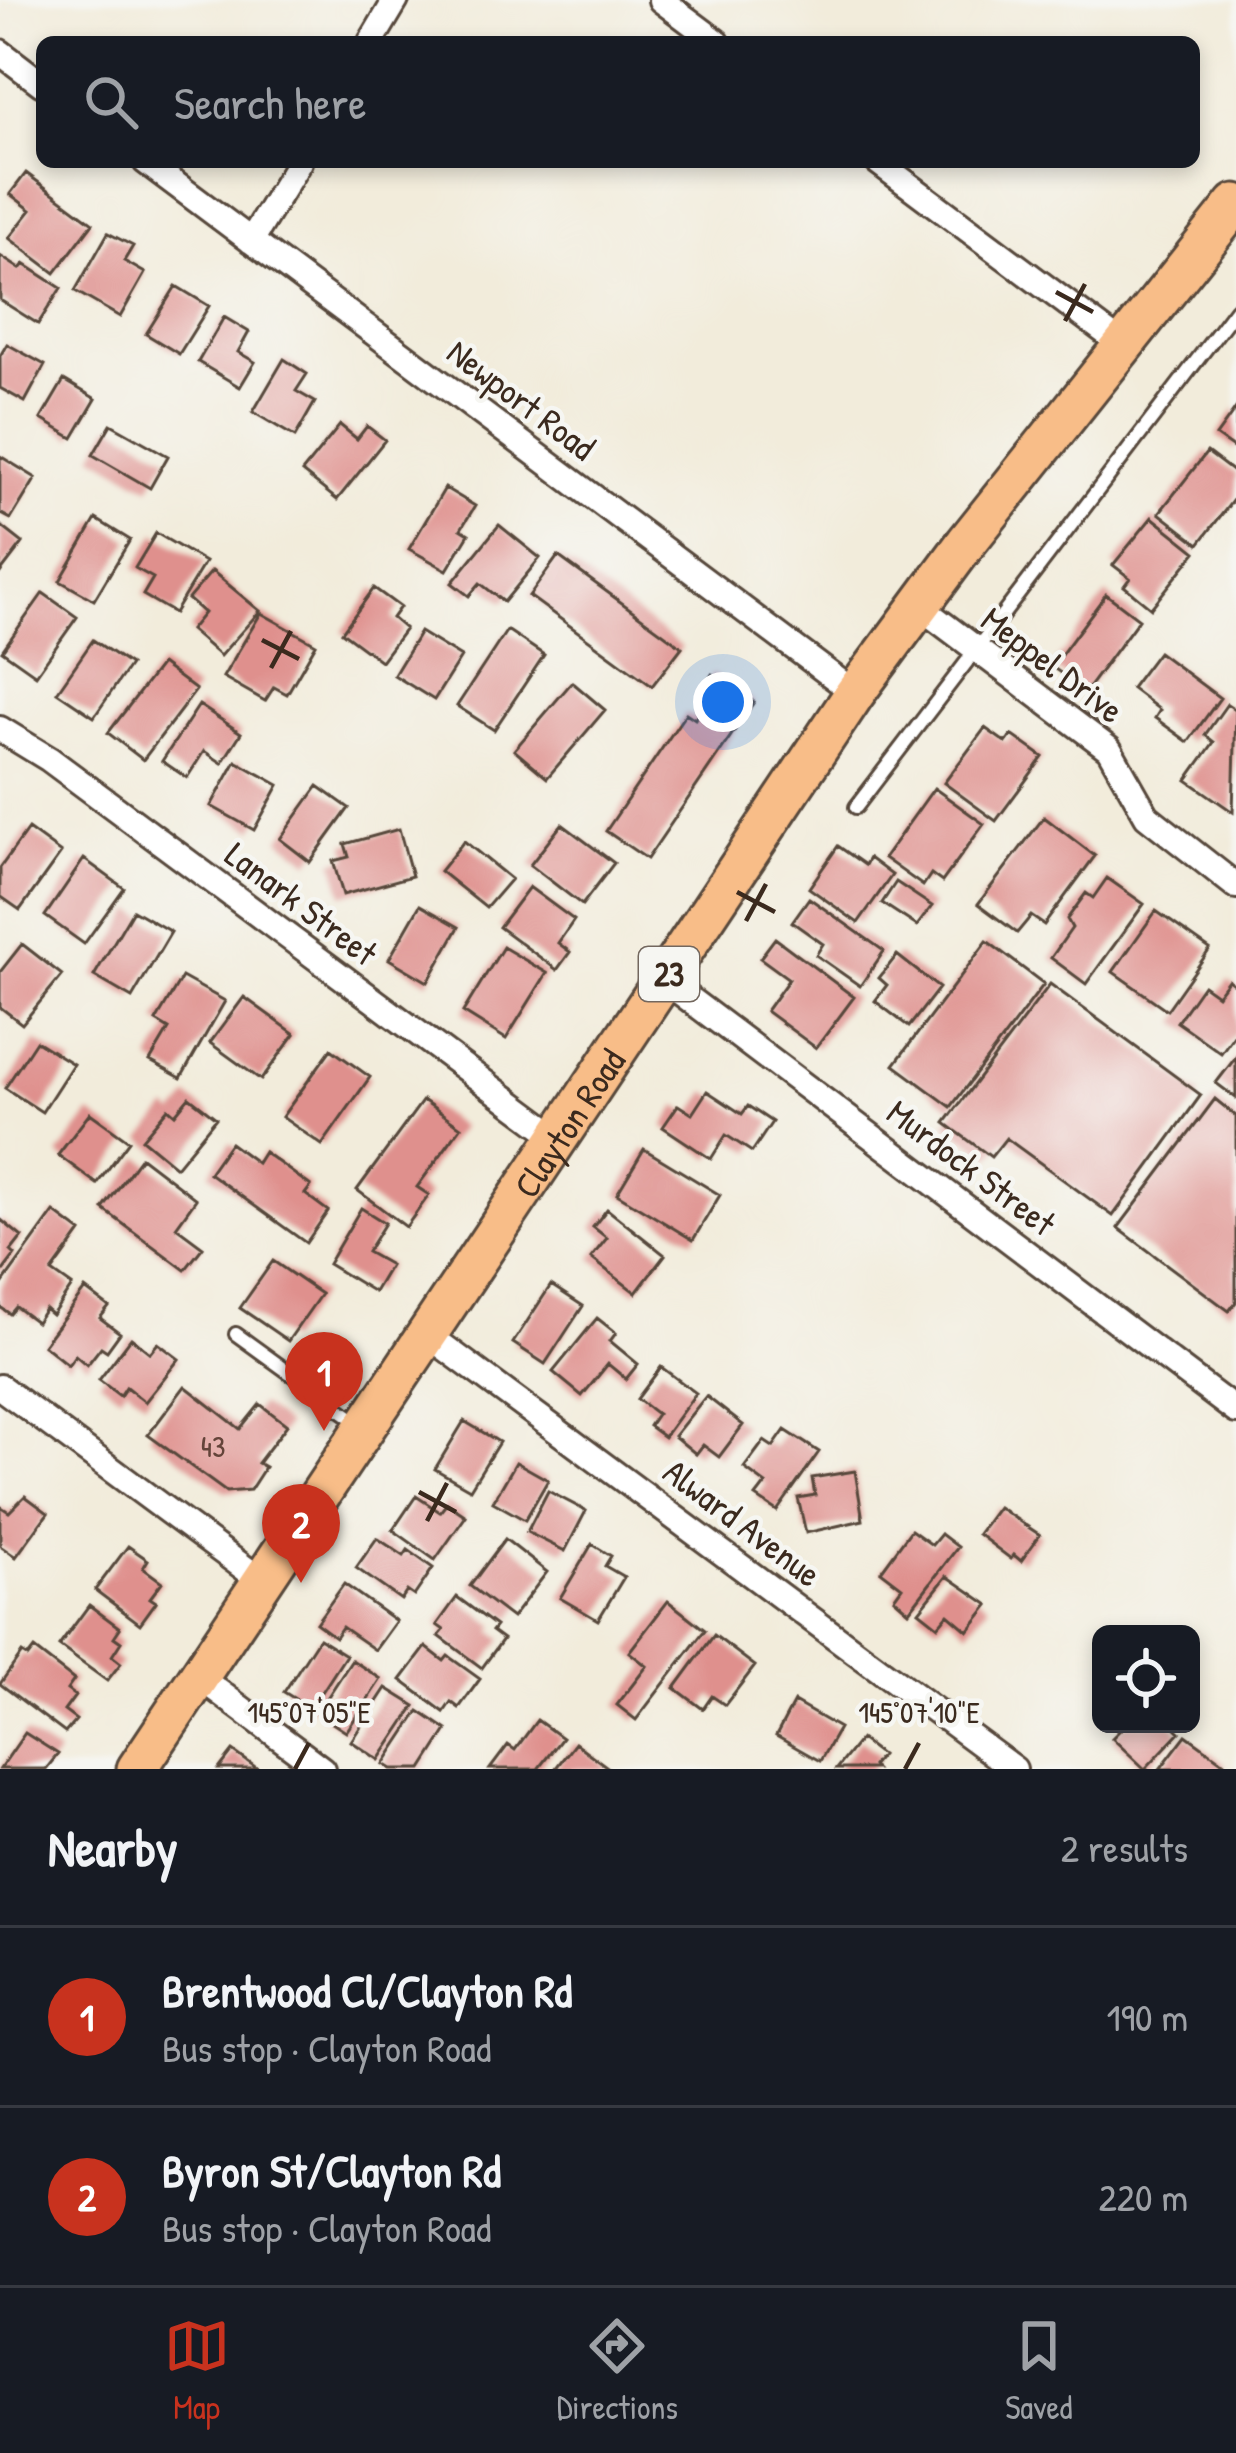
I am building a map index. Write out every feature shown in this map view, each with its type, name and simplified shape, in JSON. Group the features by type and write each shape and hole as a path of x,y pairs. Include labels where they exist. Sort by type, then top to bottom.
{"main road":[{"name":"Clayton Road","path":"137,1769 855,693 1236,204"}],"street":[{"path":"374,36 396,0"},
{"path":"662,0 709,36"},
{"path":"0,52 36,79"},
{"name":"Newport Road","path":"154,168 855,693"},
{"path":"251,241 294,168"},
{"path":"886,168 1124,346"},
{"name":"Meppel Drive","path":"919,606 1108,749 1147,816 1236,886"},
{"name":"Lanark Street","path":"0,729 49,759 559,1138"},
{"name":"Murdock Street","path":"664,980 1236,1411"},
{"name":"Alward Avenue","path":"428,1335 1014,1769"},
{"path":"0,1387 262,1581"},
{"path":"199,1677 322,1769"}],"lane":[{"path":"856,807 1236,309"},
{"path":"236,1334 365,1427"}],"building":[{"path":"26,173 93,223 55,273 9,238 31,210 10,194"},
{"path":"108,233 133,246 124,261 145,273 120,317 75,291"},
{"path":"0,256 20,269 24,264 61,288 38,324 0,300"},
{"path":"176,286 209,306 179,354 146,334"},
{"path":"224,317 249,332 238,352 255,362 240,387 198,362"},
{"path":"7,344 45,365 25,402 0,388 0,356"},
{"path":"284,359 307,374 296,391 315,402 295,437 253,412"},
{"path":"64,380 96,399 73,438 41,419"},
{"path":"1236,408 1236,450 1216,436"},
{"path":"111,424 168,456 150,488 93,455"},
{"path":"340,425 357,439 367,426 385,440 337,500 302,472"},
{"path":"1207,452 1236,474 1236,496 1199,544 1159,513"},
{"path":"0,456 36,478 11,519 0,513"},
{"path":"445,488 475,506 461,529 469,534 447,570 409,549"},
{"path":"1152,517 1196,552 1151,608 1124,586 1130,578 1113,565"},
{"path":"96,519 130,540 94,600 60,581"},
{"path":"0,525 23,543 0,573"},
{"path":"499,525 540,558 504,602 480,583 469,596 452,583"},
{"path":"156,533 205,562 174,613 143,595 153,578 135,568"},
{"path":"558,556 682,647 652,686 529,596"},
{"path":"212,571 260,611 220,656 190,630 204,613 188,599"},
{"path":"374,588 400,607 392,618 405,629 381,661 342,632"},
{"path":"43,593 77,617 36,675 2,651"},
{"path":"1106,594 1139,619 1086,691 1052,667"},
{"path":"261,613 316,644 287,694 274,687 265,701 223,677"},
{"path":"507,630 544,655 494,730 457,706"},
{"path":"420,632 461,657 434,700 394,675"},
{"path":"93,640 130,665 94,717 57,692"},
{"path":"1158,652 1220,698 1188,742 1155,718 1160,710 1131,688"},
{"path":"161,664 196,690 143,760 108,733"},
{"path":"712,674 754,702 647,859 606,831 686,713 695,719 707,699 699,694"},
{"path":"572,682 605,710 547,778 514,750"},
{"path":"1227,704 1236,710 1233,812 1187,780 1214,742 1205,735"},
{"path":"199,705 241,733 222,763 204,751 187,778 162,761"},
{"path":"985,728 1006,743 1012,735 1043,757 996,821 944,783"},
{"path":"236,761 279,785 254,830 211,806"},
{"path":"318,786 349,808 310,862 280,839"},
{"path":"934,788 984,824 942,882 931,874 923,886 884,858"},
{"path":"1044,817 1095,856 1044,925 1031,916 1017,933 978,904"},
{"path":"562,824 614,863 582,905 530,865"},
{"path":"28,829 61,853 20,910 0,896 0,868"},
{"path":"399,829 412,876 343,895 333,861 349,857 345,844"},
{"path":"464,841 511,879 486,908 440,871"},
{"path":"838,846 865,865 869,858 892,875 858,923 809,888"},
{"path":"84,859 124,888 84,944 45,916"},
{"path":"1107,878 1144,904 1086,984 1051,958 1072,928 1067,919 1086,893 1093,898"},
{"path":"896,882 932,906 917,926 882,903"},
{"path":"529,887 574,920 558,943 570,952 557,970 499,927"},
{"path":"809,898 884,951 860,986 816,955 823,944 792,922"},
{"path":"420,905 459,927 428,982 389,959"},
{"path":"133,910 171,932 132,998 94,976"},
{"path":"1156,911 1210,949 1167,1010 1113,972"},
{"path":"775,938 854,997 816,1048 766,1011 789,979 760,958"},
{"path":"987,941 1044,984 951,1107 894,1065"},
{"path":"22,944 62,975 22,1024 0,1007 0,972"},
{"path":"503,947 547,973 506,1039 463,1012"},
{"path":"897,955 939,988 909,1027 875,1001 887,985 879,978"},
{"path":"182,977 225,1001 181,1078 150,1061 169,1029 156,1021"},
{"path":"1228,980 1236,986 1236,1032 1221,1053 1177,1022 1203,985 1217,995"},
{"path":"1050,984 1201,1095 1113,1216 1006,1138 991,1157 945,1123"},
{"path":"244,997 295,1034 261,1080 210,1043"},
{"path":"36,1041 73,1064 42,1112 5,1088"},
{"path":"331,1049 370,1077 322,1145 282,1117"},
{"path":"1236,1057 1236,1098 1216,1083"},
{"path":"707,1091 742,1114 748,1106 772,1122 752,1152 726,1135 711,1159 663,1127 678,1105 692,1114"},
{"path":"189,1097 216,1118 176,1167 142,1139 168,1108 175,1114"},
{"path":"1215,1099 1236,1116 1236,1302 1229,1311 1118,1228"},
{"path":"423,1100 461,1127 417,1187 429,1195 406,1227 357,1190"},
{"path":"90,1113 129,1141 97,1184 58,1155"},
{"path":"230,1143 257,1163 264,1152 311,1186 305,1194 328,1211 306,1243 209,1173"},
{"path":"644,1149 720,1195 693,1240 617,1194"},
{"path":"141,1157 196,1199 176,1227 203,1247 185,1270 103,1209"},
{"path":"361,1208 385,1223 367,1252 390,1265 374,1292 328,1264"},
{"path":"607,1209 665,1255 636,1293 591,1258 607,1238 593,1227"},
{"path":"54,1212 81,1232 52,1272 72,1286 52,1315 45,1309 36,1322 16,1307 10,1314 0,1307 0,1287"},
{"path":"0,1219 22,1237 0,1275"},
{"path":"273,1261 321,1294 288,1341 240,1308"},
{"path":"551,1285 583,1306 545,1364 513,1343"},
{"path":"85,1289 109,1307 100,1318 120,1333 107,1351 101,1347 87,1365 75,1355 68,1365 43,1345"},
{"path":"597,1318 616,1333 610,1341 638,1364 626,1379 608,1364 582,1396 553,1372"},
{"path":"131,1338 150,1353 158,1343 179,1359 145,1402 126,1387 120,1396 99,1380"},
{"path":"661,1367 696,1393 664,1437 649,1426 657,1414 637,1399"},
{"path":"185,1386 240,1429 260,1404 287,1425 258,1463 265,1467 250,1490 226,1492 148,1435"},
{"path":"706,1396 743,1425 719,1457 703,1445 696,1454 674,1436"},
{"path":"464,1421 499,1442 470,1489 435,1469"},
{"path":"785,1430 819,1452 777,1511 756,1497 766,1484 744,1468 764,1441 773,1447"},
{"path":"516,1462 548,1480 525,1520 493,1502"},
{"path":"855,1471 863,1520 806,1533 798,1498 815,1495 812,1478"},
{"path":"548,1491 586,1511 565,1551 527,1532"},
{"path":"25,1496 48,1513 16,1557 0,1546 0,1506 9,1512"},
{"path":"416,1496 440,1512 447,1503 466,1516 435,1560 393,1530"},
{"path":"998,1507 1040,1535 1021,1561 1014,1555 1011,1559 978,1534"},
{"path":"911,1530 932,1545 941,1534 958,1547 909,1611 894,1598 902,1587 881,1571"},
{"path":"377,1538 404,1556 408,1550 433,1568 414,1596 407,1591 401,1600 356,1568"},
{"path":"505,1539 547,1572 512,1618 470,1586"},
{"path":"592,1544 611,1556 605,1566 624,1577 598,1620 560,1598"},
{"path":"128,1546 148,1560 143,1568 162,1582 150,1598 156,1602 140,1624 95,1590"},
{"path":"947,1576 989,1605 968,1631 948,1614 938,1626 919,1611"},
{"path":"344,1584 396,1621 375,1650 342,1627 335,1637 316,1623"},
{"path":"457,1597 496,1626 492,1631 503,1639 482,1668 439,1636 444,1630 437,1625"},
{"path":"668,1601 705,1630 636,1720 617,1705 647,1666 629,1652"},
{"path":"89,1605 120,1628 114,1637 121,1642 112,1656 121,1663 107,1681 59,1646"},
{"path":"714,1635 755,1666 725,1705 712,1696 703,1709 675,1688"},
{"path":"319,1638 346,1655 311,1709 284,1692"},
{"path":"426,1647 480,1679 459,1708 451,1702 444,1712 401,1680"},
{"path":"34,1649 74,1680 67,1690 75,1696 64,1711 76,1720 65,1733 0,1684 22,1653 28,1657"},
{"path":"352,1660 381,1679 346,1732 317,1713"},
{"path":"386,1688 415,1706 379,1760 351,1741"},
{"path":"794,1702 839,1728 820,1761 776,1736"},
{"path":"419,1711 447,1730 422,1769 392,1769 384,1764"},
{"path":"537,1720 562,1738 538,1769 490,1769 508,1745 515,1750"},
{"path":"25,1733 58,1754 46,1769 0,1769"},
{"path":"1117,1733 1179,1733 1145,1769 1112,1738"},
{"path":"1186,1735 1226,1764 1222,1769 1160,1769"},
{"path":"860,1739 881,1755 872,1766 875,1769 836,1769"},
{"path":"575,1743 591,1755 610,1769 555,1769"},
{"path":"233,1751 258,1769 219,1769"}],"place":[{"name":"Brentwood Cl/Clayton Rd","path":"324,1431"},
{"name":"Byron St/Clayton Rd","path":"301,1583"}]}
